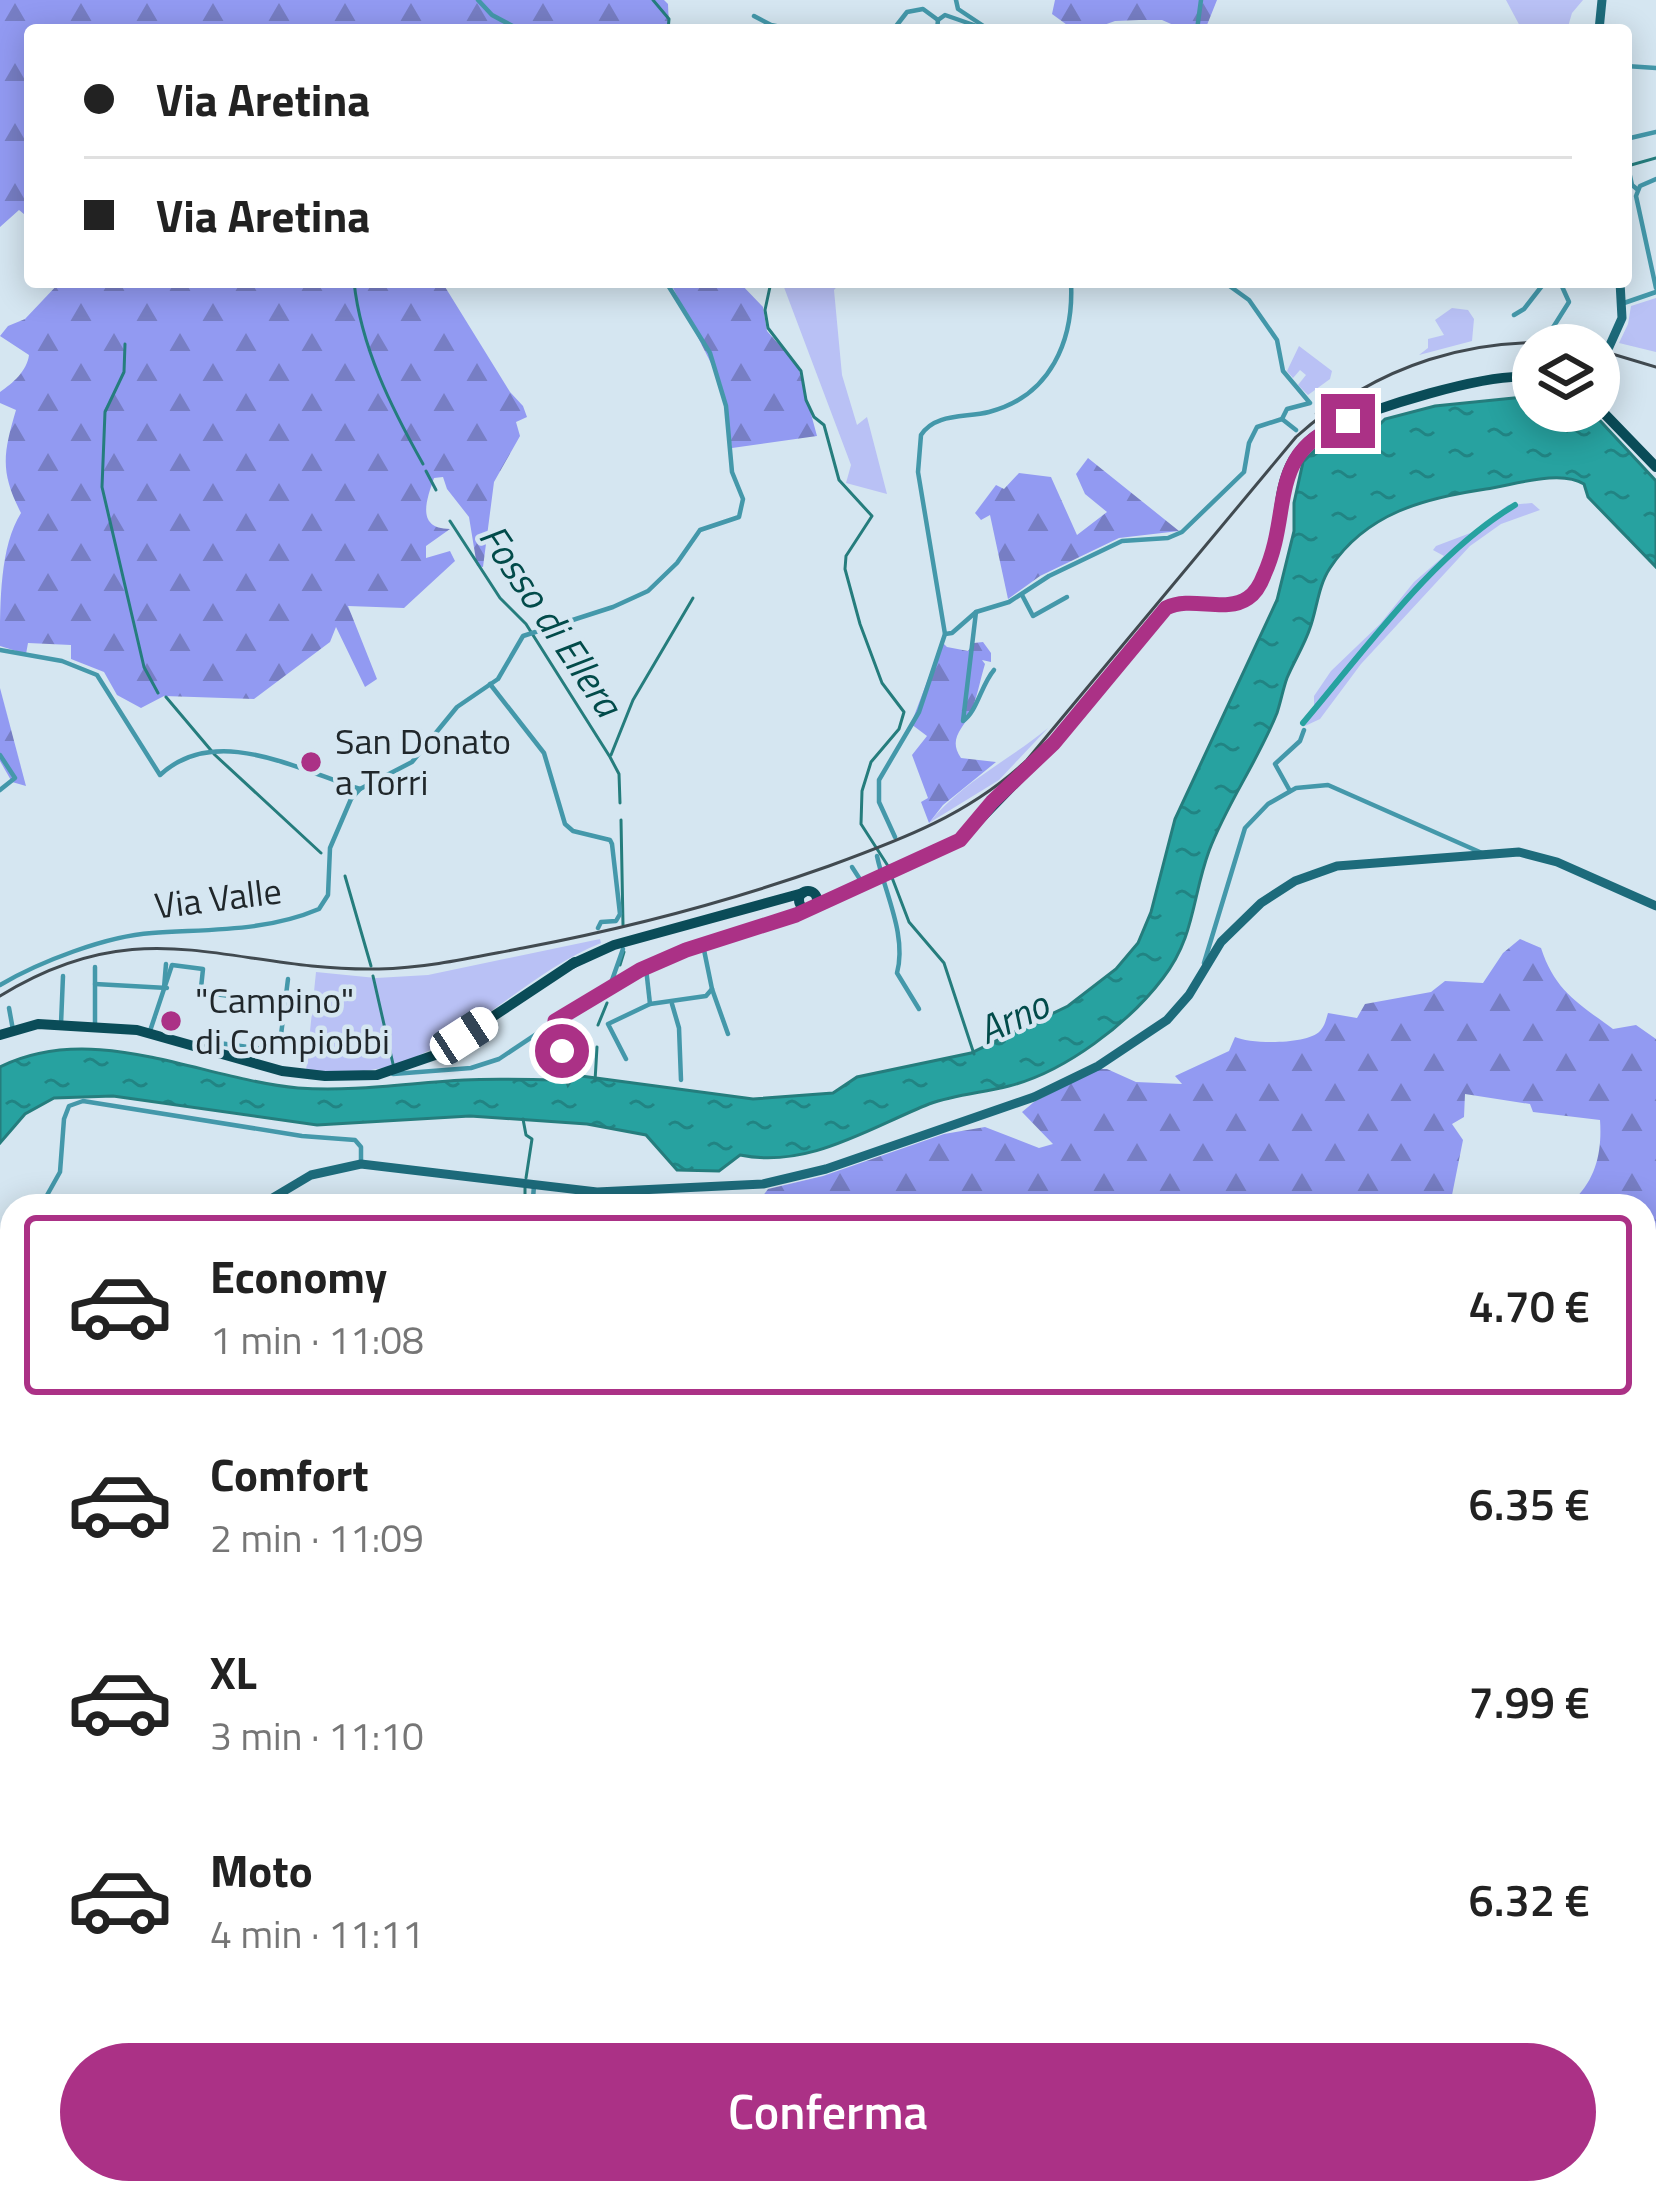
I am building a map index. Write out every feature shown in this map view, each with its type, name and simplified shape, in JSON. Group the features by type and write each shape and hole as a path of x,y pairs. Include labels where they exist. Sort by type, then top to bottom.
{"main road":[{"path":"1619,324 1624,303 1621,288"},
{"path":"362,1076 406,1063 575,962 614,945 781,897 806,903 832,898 960,840 1068,728 1166,608 1188,601 1232,604 1251,596 1269,563 1286,477 1306,440 1324,426 1483,380 1512,378"},
{"path":"1620,430 1656,467"},
{"path":"279,1194 311,1175 361,1164 597,1192 763,1184 826,1169 1034,1097 1098,1066 1167,1020 1233,927 1261,903 1321,870 1482,853 1538,855 1656,906"},
{"path":"0,1035 61,1025 150,1032 242,1053 302,1074 377,1075 435,1055 575,962"}],"street":[{"path":"478,0 509,24"},
{"path":"956,0 958,10 980,24"},
{"path":"898,24 908,12 923,9 938,20"},
{"path":"938,20 945,15 971,24"},
{"path":"754,16 769,24"},
{"path":"1624,303 1656,290 1632,175"},
{"path":"1637,190 1656,179"},
{"path":"1632,207 1637,206"},
{"path":"0,650 62,661 97,675 160,775 212,751 284,760 298,770 360,789 412,762 457,707 504,671 517,643 530,631 613,607 648,591 677,563 700,530 739,518 743,499 732,472 726,406 710,353 670,288"},
{"path":"895,837 879,802 879,780 919,712 945,634 918,472 921,435 938,420 1016,402 1046,376 1061,355 1070,329 1070,288"},
{"path":"1232,288 1249,300 1277,340 1283,371 1316,412"},
{"path":"1514,315 1540,288"},
{"path":"1555,324 1569,302 1563,288"},
{"path":"945,634 976,612 1022,595 1049,575 1122,542 1168,538 1182,532 1244,472 1257,427 1282,419 1287,409 1310,403"},
{"path":"1282,419 1296,430"},
{"path":"1022,595 1033,616 1067,597"},
{"path":"976,612 963,721 994,670"},
{"path":"490,684 544,753 565,824 612,844 620,914 616,921 601,922 598,928"},
{"path":"1290,791 1275,764 1300,741 1304,730"},
{"path":"0,755 15,778 0,790"},
{"path":"1203,967 1244,828 1268,804 1290,791 1328,784 1482,853"},
{"name":"Via Valle","path":"0,985 63,956 131,936 238,930 319,909 328,896 334,837 347,803 360,789"},
{"path":"877,856 873,878 902,940 897,973 919,1009"},
{"path":"852,867 873,878"},
{"path":"377,1075 450,1070 503,1058 610,985 806,903"},
{"path":"706,957 722,940"},
{"path":"703,945 728,1034"},
{"path":"610,985 623,949"},
{"path":"166,964 166,988"},
{"path":"94,1027 95,967"},
{"path":"209,1054 150,1032 171,967 203,969 204,990 285,1003"},
{"path":"646,968 650,1004"},
{"path":"61,1025 63,976"},
{"path":"212,1042 242,1053 279,1051 288,979"},
{"path":"95,984 166,988"},
{"path":"626,1059 608,1024 650,1004 706,996 712,989"},
{"path":"672,1004 679,1028 682,1081"},
{"path":"9,1008 13,1030"},
{"path":"555,1021 564,1057 586,1064"},
{"path":"444,1042 435,1055 436,1065 450,1070"},
{"path":"48,1194 60,1172 64,1119 69,1106 83,1101 355,1140 361,1147 361,1164"},
{"path":"533,1194 534,1185"}],"shaded area":[{"path":"1506,0 1583,0 1569,24 1519,24"},
{"path":"784,288 836,288 842,375 857,425 867,417 887,494 846,483 851,465"},
{"path":"1656,298 1656,352 1620,343 1631,306"},
{"path":"1452,308 1468,310 1474,319 1472,341 1419,355 1428,348 1428,339 1444,335 1435,320"},
{"path":"1299,346 1332,371 1330,379 1308,395 1298,385 1306,375 1300,370 1293,378 1287,371"},
{"path":"1532,503 1540,510 1501,524 1470,546 1361,664 1320,719 1305,726 1314,711 1314,696 1331,671 1444,556 1433,550 1436,546 1473,532 1508,505"},
{"path":"1048,728 999,780 929,823 971,784"},
{"path":"600,939 601,943 548,971 421,1054 371,1070 306,1071 316,972 376,978 428,975"}],"green space":[{"path":"0,0 664,0 668,4 669,24 24,24 24,214 19,210 0,227"},
{"path":"1055,0 1217,0 1207,24 1139,20 1066,24 1052,14"},
{"path":"54,288 446,288 527,417 516,422 520,436 494,482 483,567 477,566 469,517 443,477 434,478 428,519 439,528 450,529 426,546 426,558 450,551 455,561 404,608 348,606 377,679 365,687 336,627 330,642 254,699 164,696 141,708 117,695 104,672 71,659 71,645 28,643 26,654 0,646 5,558 21,513 6,463 16,410 0,403 0,392 22,371 29,355 0,336 8,326 25,319"},
{"path":"673,288 745,288 763,307 767,331 798,366 817,436 732,448 721,383"},
{"path":"1088,458 1179,531 1119,538 1040,576 1008,599 990,515 981,520 975,513 996,485 1004,489 1019,473 1051,477 1077,535 1107,512 1085,494 1076,474"},
{"path":"942,642 968,651 974,643 983,642 991,653 991,662 982,660 985,664 975,702 956,745 961,758 996,762 943,805 929,823 921,802 928,798 912,755 927,736 911,724"},
{"path":"0,688 26,786 12,782 0,761"},
{"path":"1520,939 1541,948 1561,986 1589,1011 1613,1029 1636,1025 1656,1039 1656,1194 1579,1194 1596,1163 1600,1120 1533,1112 1530,1104 1465,1094 1464,1117 1452,1124 1463,1140 1452,1194 764,1194 944,1134 985,1127 1039,1148 1053,1144 1022,1112 1098,1069 1136,1082 1182,1084 1175,1076 1229,1051 1235,1037 1265,1042 1303,1039 1320,1031 1328,1013 1357,1018 1365,1004 1431,992 1445,981 1483,983 1503,953"}],"water":[{"name":"Arno","path":"1512,398 1512,432 1610,432 1656,481 1656,567 1588,497 1584,484 1562,478 1419,503 1361,534 1326,575 1277,713 1209,851 1187,932 1173,963 1149,995 1114,1028 1052,1070 1009,1086 929,1104 814,1151 765,1158 740,1155 719,1171 677,1170 646,1135 587,1124 470,1116 317,1125 113,1096 54,1098 25,1114 0,1143 0,1067 36,1054 73,1049 148,1056 298,1088 490,1079 566,1080 568,1085 574,1076 581,1076 753,1099 833,1093 857,1077 971,1053 1068,1006 1116,969 1138,943 1175,819 1277,600 1294,531 1294,503 1303,462 1343,433 1377,427 1385,419 1435,406"}],"waterway":[{"path":"653,0 669,24"},
{"path":"1632,165 1656,158"},
{"name":"Fosso di Ellera","path":"355,288 379,376 423,464"},
{"path":"770,288 765,310 768,328 801,371 806,400 824,425 839,480 872,516 846,556 845,569 882,683 904,712 899,729 871,762 862,791 861,824 888,866"},
{"path":"125,344 124,372 105,412 102,487 144,667 158,693"},
{"name":"Fosso di Ellera","path":"426,471 436,490"},
{"path":"1303,723 1428,576 1515,505"},
{"name":"Fosso di Ellera","path":"450,521 500,598 526,624 610,757 619,774 620,803"},
{"path":"611,755 633,700 693,598"},
{"path":"166,697 215,755 321,853"},
{"name":"Fosso di Ellera","path":"621,820 623,925"},
{"path":"891,875 909,922 944,963 974,1054"},
{"path":"345,876 371,966"},
{"name":"Fosso di Ellera","path":"620,965 624,952"},
{"path":"373,976 393,1064"},
{"name":"Fosso di Ellera","path":"598,1025 607,1003"},
{"name":"Fosso di Ellera","path":"595,1081 597,1047"},
{"path":"523,1119 526,1135 532,1139 526,1178"},
{"path":"525,1188 525,1194"}],"tunnel":[{"path":"1316,412 1323,423"}],"railway":[{"path":"0,996 52,969 100,954 145,949 326,967 379,969 451,962 678,913 883,846 959,810 1027,760 1296,437 1327,412 1394,373 1429,360 1512,344"},
{"path":"1620,356 1656,367"}],"place":[{"name":"San Donato a Torri","path":"311,762"},
{"name":"\"Campino\" di Compiobbi","path":"171,1021"}],"route":[{"path":"562,1051 555,1021 610,985 686,950 796,915 960,840 1054,743 1166,608 1188,601 1232,604 1256,591 1269,563 1292,461 1323,430 1348,421"}]}
